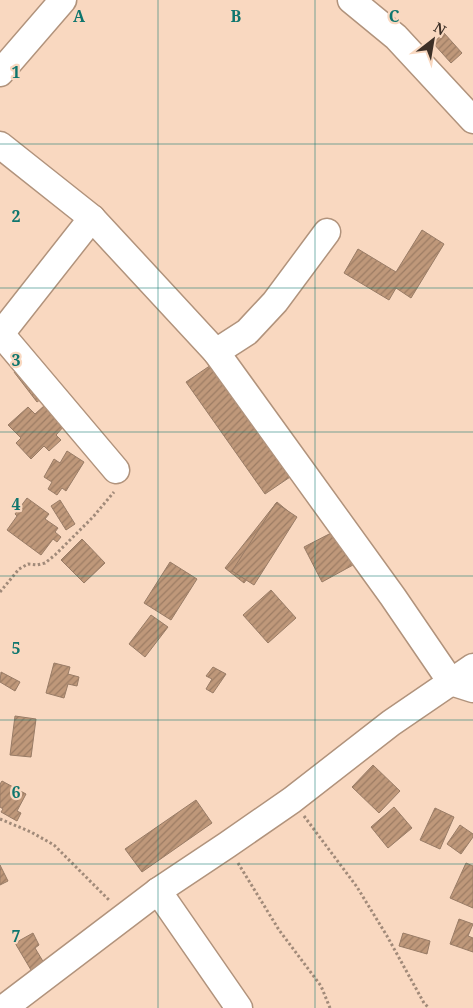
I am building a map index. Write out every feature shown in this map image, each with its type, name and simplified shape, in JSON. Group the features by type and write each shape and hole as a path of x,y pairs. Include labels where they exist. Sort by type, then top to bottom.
{"street":[{"path":"0,73 63,0"},
{"path":"351,0 396,37 473,120"},
{"path":"0,144 92,218 216,352 393,597 462,685"},
{"path":"92,218 0,335 116,470"},
{"path":"216,352 247,332 275,302 327,232"},
{"path":"4,1008 158,891 292,800 392,723 462,685 473,667"},
{"path":"158,891 239,1008"}],"path":[{"path":"0,592 19,568 28,564 37,566 45,563 94,517 116,489 118,481 116,470"},
{"path":"292,800 357,887 388,936 424,1003 429,1008"},
{"path":"0,819 31,832 54,845 124,916"},
{"path":"227,845 279,930 321,986 330,1008"}],"building":[{"path":"444,33 462,53 451,63 433,43"},
{"path":"422,230 444,244 411,298 396,288 389,300 344,273 358,249 396,272"},
{"path":"214,363 293,475 265,494 186,382"},
{"path":"24,365 47,395 37,402 14,372"},
{"path":"45,405 65,425 56,435 61,440 49,451 44,446 31,459 16,443 21,438 8,425 28,407 35,414"},
{"path":"67,451 84,462 66,491 62,488 57,495 48,489 52,482 44,477 54,459 60,463"},
{"path":"27,498 49,514 45,519 58,528 55,532 61,537 57,542 53,539 41,555 7,530 17,516 15,514"},
{"path":"60,500 75,524 66,530 51,506"},
{"path":"277,502 295,517 244,583 225,568"},
{"path":"276,503 297,517 254,585 232,571"},
{"path":"335,531 353,565 322,582 304,547"},
{"path":"82,539 105,563 84,583 61,560"},
{"path":"170,562 197,579 171,620 144,603"},
{"path":"271,590 296,618 268,643 243,615"},
{"path":"151,615 168,627 145,657 129,644"},
{"path":"54,663 70,667 68,674 79,677 77,686 68,684 64,698 46,693"},
{"path":"213,667 226,674 213,693 206,689 212,679 206,676"},
{"path":"1,672 20,682 15,691 0,682"},
{"path":"15,716 36,719 31,757 10,755"},
{"path":"373,765 400,791 379,813 352,787"},
{"path":"2,781 26,794 17,811 21,813 17,821 1,812 3,809 0,807 0,784"},
{"path":"196,800 212,823 142,872 125,849"},
{"path":"394,807 412,828 388,848 371,827"},
{"path":"435,808 454,817 440,849 420,840"},
{"path":"460,825 473,834 473,837 461,854 447,844"},
{"path":"466,863 473,866 473,908 450,898"},
{"path":"0,865 8,881 0,885"},
{"path":"459,919 473,924 468,936 473,938 473,952 450,944"},
{"path":"33,933 39,945 35,948 44,963 31,970 15,943"},
{"path":"403,933 430,941 427,954 399,946"}]}
